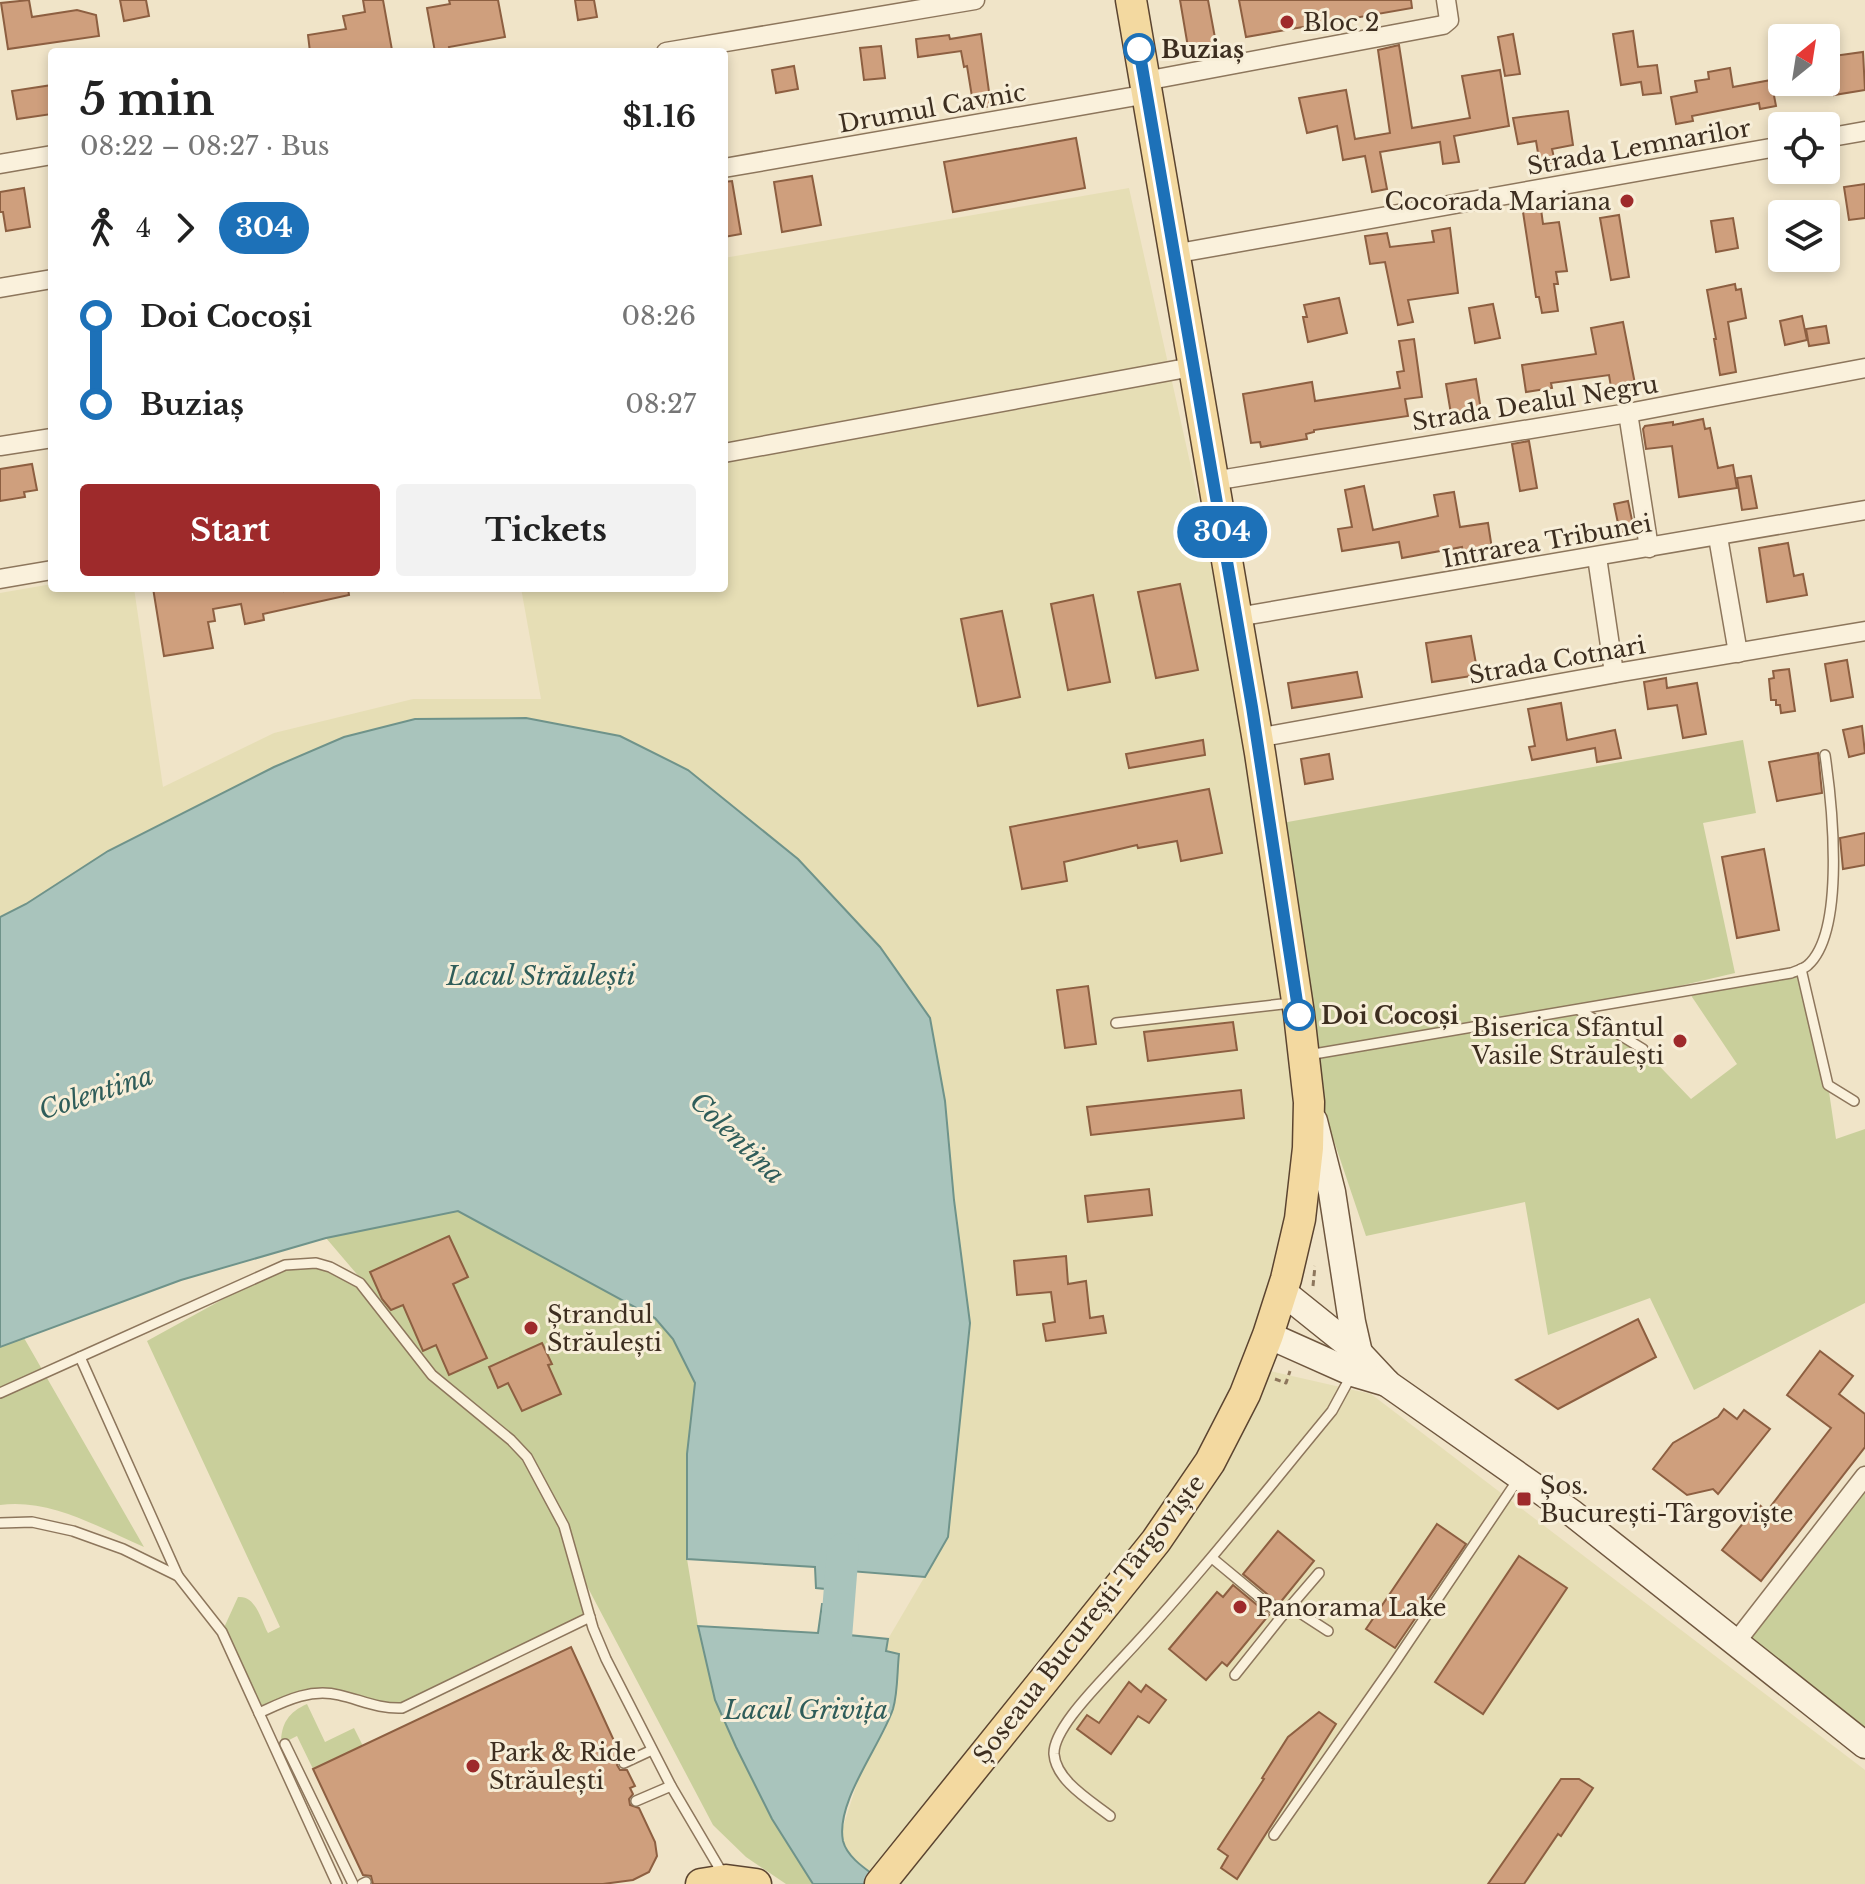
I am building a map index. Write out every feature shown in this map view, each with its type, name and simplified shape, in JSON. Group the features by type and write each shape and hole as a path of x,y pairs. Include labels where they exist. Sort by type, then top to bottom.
{"main road":[{"name":"Șoseaua București-Târgoviște","path":"880,1884 1185,1502 1230,1426 1268,1335 1283,1292 1300,1219 1308,1148 1309,1102 1298,1003 1237,617 1131,0"},
{"path":"1309,1102 1332,1192 1356,1363"},
{"path":"1283,1292 1356,1363 1521,1475 1865,1745"},
{"path":"1268,1335 1356,1363"},
{"path":"714,1882 756,1884"}],"street":[{"path":"690,48 975,0"},
{"name":"Drumul Cavnic","path":"728,167 1146,88 1443,25 1449,20 1446,0"},
{"path":"1840,135 1865,131"},
{"name":"Strada Lemnarilor","path":"1173,254 1768,148"},
{"path":"0,164 48,156"},
{"path":"0,288 48,280"},
{"path":"728,452 1192,367"},
{"name":"Strada Dealul Negru","path":"1213,481 1628,413 1865,368"},
{"path":"1628,413 1649,548"},
{"path":"0,446 48,439"},
{"name":"Intrarea Tribunei","path":"1237,617 1865,510"},
{"path":"1718,537 1738,653"},
{"path":"1597,557 1614,673"},
{"path":"0,579 48,571"},
{"name":"Strada Cotnari","path":"1257,738 1865,631"},
{"path":"1736,1642 1865,1476"}],"lane":[{"path":"1305,1055 1791,973 1808,966 1827,930 1831,906 1832,814 1825,755"},
{"path":"1801,969 1828,1085 1854,1101"},
{"path":"1116,1023 1298,1003"},
{"path":"1579,1010 1643,1049"},
{"path":"0,1393 285,1265 316,1263 360,1283 432,1375 511,1440 527,1457 564,1526 602,1650 671,1786 714,1882"},
{"path":"80,1357 178,1576 222,1632 337,1884"},
{"path":"1110,1816 1068,1782 1054,1757 1056,1739 1098,1684 1166,1612 1332,1411 1356,1363"},
{"path":"1274,1835 1521,1475"},
{"path":"0,1523 32,1522 73,1531 123,1549 178,1576"},
{"path":"1212,1558 1282,1616"},
{"path":"1235,1675 1319,1573"},
{"path":"1291,1607 1328,1631"},
{"path":"259,1713 310,1693 336,1694 378,1707 402,1708 590,1617"},
{"path":"285,1744 353,1884"},
{"path":"624,1763 652,1750"},
{"path":"636,1801 671,1786"}],"path":[{"path":"1309,1314 1316,1260"}],"shaded area":[{"path":"1129,188 1199,503 1260,753 1309,1102 1278,1265 1244,1365 1371,1394 1865,1770 1865,1884 886,1884 851,1856 842,1830 862,1768 885,1730 898,1654 886,1652 888,1639 948,1537 954,1200 945,1101 620,736 526,718 415,719 0,917 0,593 48,585 48,592 135,592 163,787 274,733 413,699 541,699 522,592 728,592 728,257"}],"green space":[{"path":"1743,740 1756,813 1703,823 1735,973 1581,1009 1643,1049 1691,1099 1737,1064 1688,991 1801,969 1828,1085 1836,1139 1865,1129 1865,1303 1694,1390 1650,1298 1548,1335 1525,1202 1366,1236 1305,1055 1271,825"},
{"path":"458,1210 655,1318 673,1339 695,1383 687,1454 687,1559 715,1700 772,1819 813,1884 786,1884 746,1857 713,1825 587,1586 563,1516 541,1472 514,1436 421,1362 527,1457 564,1526 590,1617 402,1708 322,1693 259,1713 222,1632 238,1597 244,1597 254,1604 268,1633 280,1627 147,1341 285,1265 299,1263 361,1279 326,1238"},
{"path":"24,1338 144,1547 56,1510 19,1504 0,1505 0,1347"},
{"path":"1865,1476 1865,1744 1736,1642"},
{"path":"307,1704 325,1742 354,1728 363,1746 313,1769 297,1736 281,1744 287,1719"}],"water":[{"name":"Lacul Străulești","path":"526,718 620,736 688,770 798,859 880,947 930,1018 945,1101 970,1323 948,1537 925,1577 850,1571 847,1591 816,1588 815,1567 687,1559 687,1454 695,1383 673,1339 655,1318 458,1211 326,1238 181,1280 0,1347 0,917 26,904 108,851 274,767 344,737 415,719"},
{"name":"Lacul Grivița","path":"822,1604 852,1607 849,1635 888,1639 886,1651 899,1654 893,1709 852,1792 842,1826 843,1841 850,1854 886,1884 813,1884 772,1819 715,1700 698,1626 818,1633"}],"building":[{"path":"29,0 32,17 77,10 96,15 99,36 8,49 1,3"},
{"path":"120,0 146,0 149,16 124,21"},
{"path":"363,0 383,0 392,48 310,48 308,35 346,29 343,16 365,12"},
{"path":"449,0 498,0 505,37 434,48 427,8 450,4"},
{"path":"575,0 594,0 597,17 578,20"},
{"path":"1180,0 1208,0 1218,54 1190,59"},
{"name":"Bloc 2","path":"1239,0 1411,0 1412,8 1246,37"},
{"path":"1633,31 1638,67 1657,65 1661,93 1643,95 1641,82 1621,85 1613,34"},
{"path":"981,34 991,106 974,109 967,66 964,67 961,51 918,57 916,39 949,35 950,39"},
{"path":"1513,34 1520,74 1505,76 1498,37"},
{"path":"1399,45 1412,128 1470,118 1462,76 1500,70 1509,126 1454,136 1459,162 1443,164 1440,142 1380,152 1387,189 1372,192 1365,156 1343,160 1337,126 1307,133 1299,98 1346,90 1355,139 1390,133 1378,50"},
{"path":"881,46 885,78 864,80 860,48"},
{"path":"1863,52 1865,90 1840,94 1840,55"},
{"path":"794,66 798,89 776,93 772,70"},
{"path":"1730,68 1733,87 1768,81 1768,96 1774,96 1776,106 1760,109 1759,103 1692,116 1693,121 1676,124 1671,97 1697,92 1695,81 1709,79 1708,72"},
{"path":"48,86 48,115 17,119 12,91"},
{"path":"1568,111 1573,145 1552,149 1555,162 1540,165 1536,141 1518,144 1513,118"},
{"path":"1076,138 1085,188 953,212 944,162"},
{"path":"812,176 821,225 782,232 774,182"},
{"path":"732,181 741,234 728,236 728,182"},
{"path":"1865,184 1865,218 1849,220 1844,187"},
{"path":"24,188 30,227 6,231 3,212 0,212 0,192"},
{"path":"1541,209 1543,224 1559,222 1567,271 1556,272 1558,284 1554,284 1558,311 1542,313 1539,297 1536,297 1523,212"},
{"path":"1619,215 1629,277 1611,280 1600,218"},
{"path":"1733,218 1738,248 1716,252 1711,221"},
{"path":"1450,228 1458,293 1408,300 1413,322 1398,325 1385,262 1370,264 1365,236 1387,233 1390,247 1434,242 1432,231"},
{"path":"1735,284 1736,290 1741,289 1746,318 1728,322 1736,372 1720,375 1707,290"},
{"path":"1339,298 1347,333 1308,342 1304,305"},
{"path":"1493,304 1500,338 1475,343 1469,308"},
{"path":"1802,316 1807,340 1785,345 1780,321"},
{"path":"1623,322 1636,389 1612,393 1609,375 1551,383 1552,388 1526,392 1522,365 1596,354 1591,328"},
{"path":"1826,326 1829,343 1809,346 1806,329"},
{"path":"1414,339 1422,397 1405,399 1408,416 1314,430 1306,434 1307,439 1261,447 1260,442 1251,443 1243,394 1312,382 1315,401 1400,388 1397,372 1404,371 1399,341"},
{"path":"1476,379 1481,410 1451,414 1446,384"},
{"path":"1703,419 1705,429 1710,428 1718,468 1733,465 1737,488 1679,497 1672,446 1646,449 1643,429 1645,426"},
{"path":"1529,441 1537,488 1520,491 1512,444"},
{"path":"32,464 37,490 24,492 25,497 0,501 0,469"},
{"path":"1751,476 1757,508 1742,510 1737,478"},
{"path":"1364,486 1373,530 1438,516 1434,495 1454,492 1460,527 1488,523 1492,549 1463,553 1462,547 1402,558 1399,542 1342,551 1338,529 1352,527 1345,490"},
{"path":"1628,501 1634,530 1620,533 1614,504"},
{"path":"1788,543 1794,576 1803,574 1807,595 1767,602 1759,548"},
{"path":"1180,584 1198,670 1156,678 1138,592"},
{"path":"154,592 349,592 349,595 263,614 264,620 245,624 241,604 213,609 215,621 208,622 213,648 164,656"},
{"path":"1093,595 1110,682 1068,690 1051,604"},
{"path":"1002,611 1020,697 978,706 961,619"},
{"path":"1471,636 1478,675 1432,682 1426,643"},
{"path":"1847,660 1853,697 1831,701 1825,664"},
{"path":"1789,669 1795,711 1781,713 1780,705 1776,705 1776,700 1771,700 1769,679 1774,678 1773,671"},
{"path":"1357,672 1362,697 1292,708 1288,683"},
{"path":"1666,678 1667,688 1697,683 1706,734 1683,738 1677,705 1648,709 1644,682"},
{"path":"1561,703 1567,740 1615,730 1621,758 1597,762 1595,748 1532,760 1529,747 1535,746 1528,709"},
{"path":"1862,726 1865,753 1849,757 1843,730"},
{"path":"1203,740 1205,755 1129,768 1126,754"},
{"path":"1818,753 1822,793 1777,801 1769,762"},
{"path":"1329,754 1333,779 1305,784 1301,759"},
{"path":"1209,789 1222,853 1181,861 1177,841 1138,848 1137,845 1064,862 1067,881 1022,889 1010,827"},
{"path":"1865,833 1865,865 1843,869 1840,838"},
{"path":"1764,849 1779,930 1737,938 1722,857"},
{"path":"1088,986 1096,1044 1065,1048 1057,990"},
{"path":"1233,1022 1237,1050 1148,1061 1144,1032"},
{"path":"1241,1090 1244,1118 1091,1135 1087,1107"},
{"path":"1149,1189 1152,1215 1088,1222 1085,1196"},
{"path":"449,1236 468,1277 453,1284 487,1358 449,1375 436,1345 423,1351 403,1305 391,1310 382,1299 370,1272"},
{"path":"1066,1256 1068,1284 1086,1281 1090,1318 1103,1316 1106,1333 1046,1341 1043,1324 1055,1322 1051,1292 1017,1295 1014,1261"},
{"path":"1638,1319 1656,1357 1558,1409 1516,1380"},
{"path":"542,1343 561,1394 522,1411 508,1383 498,1388 489,1367"},
{"path":"1820,1351 1853,1376 1839,1394 1865,1414 1865,1447 1761,1581 1722,1550 1758,1504 1767,1511 1831,1428 1787,1395"},
{"path":"1724,1409 1737,1419 1744,1410 1770,1429 1718,1494 1713,1489 1687,1495 1653,1469 1673,1443 1718,1417"},
{"path":"1437,1524 1466,1544 1395,1648 1366,1629"},
{"path":"1278,1531 1314,1561 1279,1604 1243,1574"},
{"path":"1519,1556 1567,1588 1483,1714 1435,1682"},
{"path":"1233,1585 1269,1615 1227,1666 1222,1662 1206,1680 1169,1649 1217,1592 1223,1597"},
{"name":"Park & Ride Străulești","path":"571,1647 621,1756 617,1765 620,1770 627,1770 635,1786 630,1788 633,1794 629,1799 630,1805 639,1808 655,1842 657,1856 649,1872 633,1880 603,1884 373,1884 371,1876 363,1875 313,1769"},
{"path":"1129,1682 1141,1692 1146,1685 1166,1700 1149,1723 1138,1716 1111,1754 1077,1729 1087,1715 1099,1723"},
{"path":"1319,1712 1336,1724 1237,1879 1221,1868 1228,1856 1218,1849 1288,1737"},
{"path":"1561,1779 1579,1779 1593,1788 1524,1884 1488,1884"}],"waterway":[{"name":"Colentina","path":"835,1650 843,1549"}],"bus line":[{"name":"304","path":"1139,49 1252,707 1299,1015"}],"place":[{"name":"Bloc 2","path":"1287,22"},
{"name":"Buziaș","path":"1139,49"},
{"name":"Cocorada Mariana","path":"1627,201"},
{"name":"Doi Cocoși","path":"1299,1015"},
{"name":"Biserica Sfântul Vasile Străulești","path":"1680,1041"},
{"name":"Ștrandul Străulești","path":"531,1328"},
{"name":"Șos. București-Târgoviște","path":"1524,1499"},
{"name":"Panorama Lake","path":"1240,1607"},
{"name":"Park & Ride Străulești","path":"473,1766"}]}
